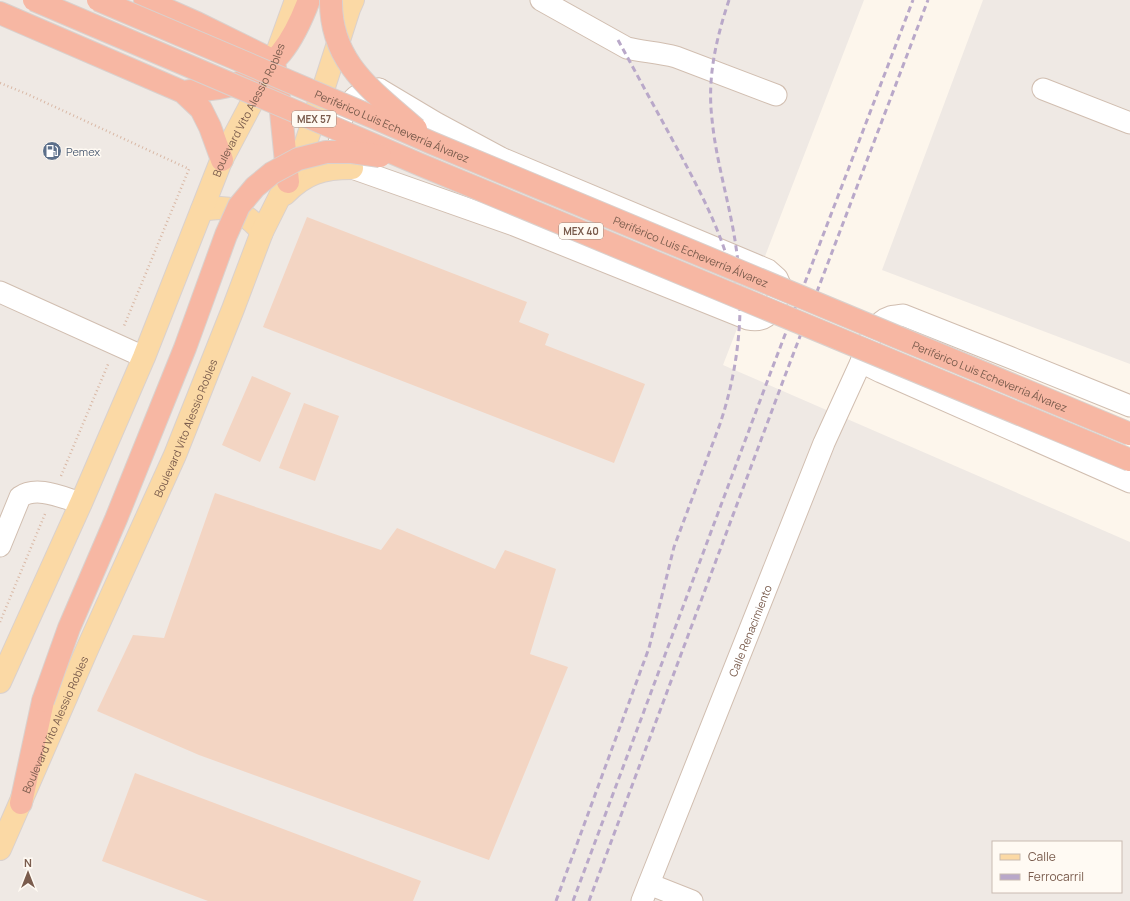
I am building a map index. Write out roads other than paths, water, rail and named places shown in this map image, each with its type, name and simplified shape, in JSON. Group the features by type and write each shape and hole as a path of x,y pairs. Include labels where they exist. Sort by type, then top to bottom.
{"highway":[{"name":"Periférico Luis Echeverría Álvarez","path":"34,0 421,165 1130,460"},
{"name":"Periférico Luis Echeverría Álvarez","path":"98,0 375,118 432,144 1130,434"},
{"path":"144,0 197,23 274,62"},
{"path":"182,92 231,86 253,78 274,62 291,40 309,0"},
{"path":"344,3 331,12 337,44 347,62 358,76 432,144"},
{"path":"0,13 182,92 201,109 210,127 222,160"},
{"path":"182,92 196,82 204,69 207,53 205,37 197,23"},
{"path":"274,62 288,182"},
{"path":"20,802 43,701 69,628 116,519 185,348 226,235 239,206 255,187 272,173 298,158 326,152 352,152 421,165"}],"main road":[{"name":"Boulevard Vito Alessio Robles","path":"0,682 81,503 144,357 222,160 274,62 296,0"},
{"name":"Boulevard Vito Alessio Robles","path":"1,846 6,820 20,802 175,455 262,232 305,146 344,3"},
{"path":"274,62 295,126 305,146"},
{"path":"277,202 294,184 310,174 332,168 352,168"},
{"path":"202,210 222,208 232,210 246,216 254,222 262,232"}],"street":[{"path":"541,0 627,48 637,51 663,53 676,57 776,95"},
{"path":"305,146 321,156 514,225 748,319 755,321 763,318 771,312 777,303 781,287 777,278 768,270 501,158 436,123 379,89 357,61 351,47 344,3"},
{"path":"352,168 343,156 339,141 339,126 344,112 353,100 366,91 379,89"},
{"path":"1043,89 1130,123"},
{"path":"0,292 144,357"},
{"name":"Calle Renacimiento","path":"646,893 818,457 874,332 880,323 889,318 903,315 1009,356 1130,406"},
{"path":"861,362 880,372 1130,482"},
{"path":"0,546 20,497 25,494 39,492 81,503"},
{"path":"646,893 692,901"}],"railway":[{"path":"556,901 649,648 674,547 720,424 732,381 736,359 740,314 739,269 714,135 711,104 714,59 720,29 729,0"},
{"path":"573,901 770,374 913,0"},
{"path":"589,901 783,381 928,0"},
{"path":"618,40 710,212 725,250 736,291"}],"place":[{"name":"Pemex","path":"52,151"}]}
